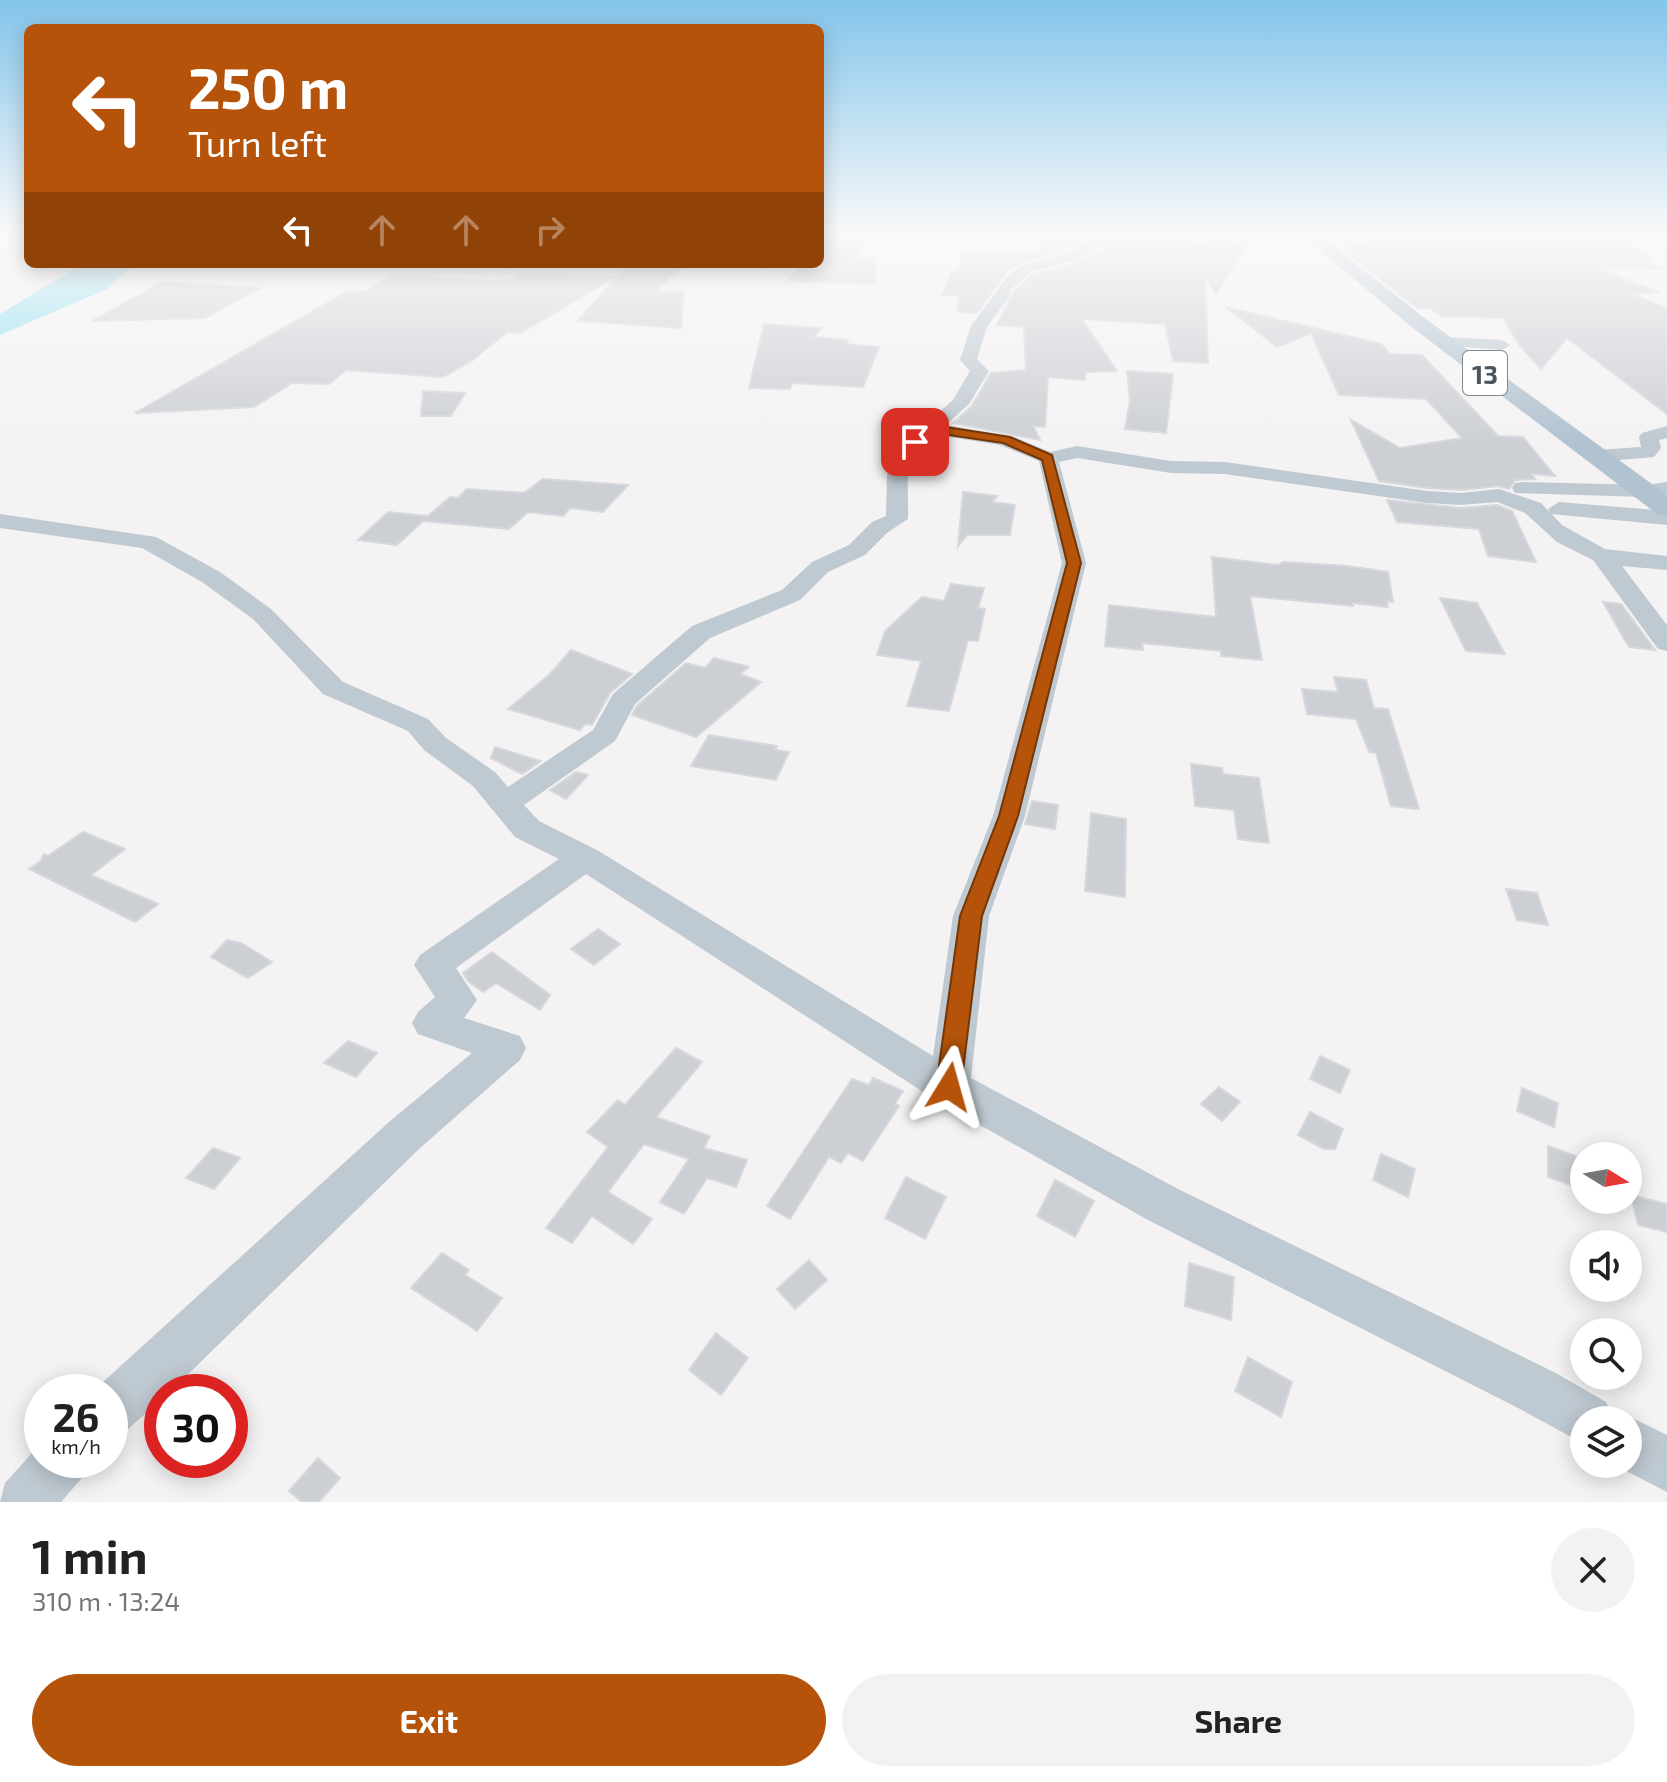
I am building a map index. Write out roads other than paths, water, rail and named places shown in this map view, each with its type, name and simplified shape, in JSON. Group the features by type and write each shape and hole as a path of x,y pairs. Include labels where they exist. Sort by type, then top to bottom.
{"main road":[{"name":"13","path":"1396,303 1596,456 1656,490 1667,508"}],"street":[{"path":"507,802 605,735 623,700 701,632 791,595 820,567 857,550 880,527 897,519 897,466 903,452 963,400 969,382 980,371 968,360 979,326 997,303"},
{"path":"1445,342 1502,345"},
{"path":"935,424 951,381 974,344"},
{"path":"935,424 1005,440 1048,458 1077,452 1171,467 1225,468 1427,497 1461,499 1656,490"},
{"path":"1596,456 1647,453 1651,448 1649,437 1667,432"},
{"path":"949,1087 971,916 1009,816 1074,563 1048,458"},
{"path":"1527,495 1667,518"},
{"path":"1527,495 1536,516 1564,536 1602,556 1667,563"},
{"path":"0,521 148,542 186,563 262,614 333,688 418,725 435,744 484,779 507,802 527,829 585,858 949,1087 1164,1205 1570,1410"},
{"path":"1602,556 1667,643"},
{"path":"128,1395 183,1348 282,1247 447,1095 506,1048 432,1023 458,1000 433,965 585,858"},
{"path":"1642,1451 1667,1465"},
{"path":"24,1502 46,1478"}],"water":[{"path":"18,303 74,303 0,335 0,314"}]}
